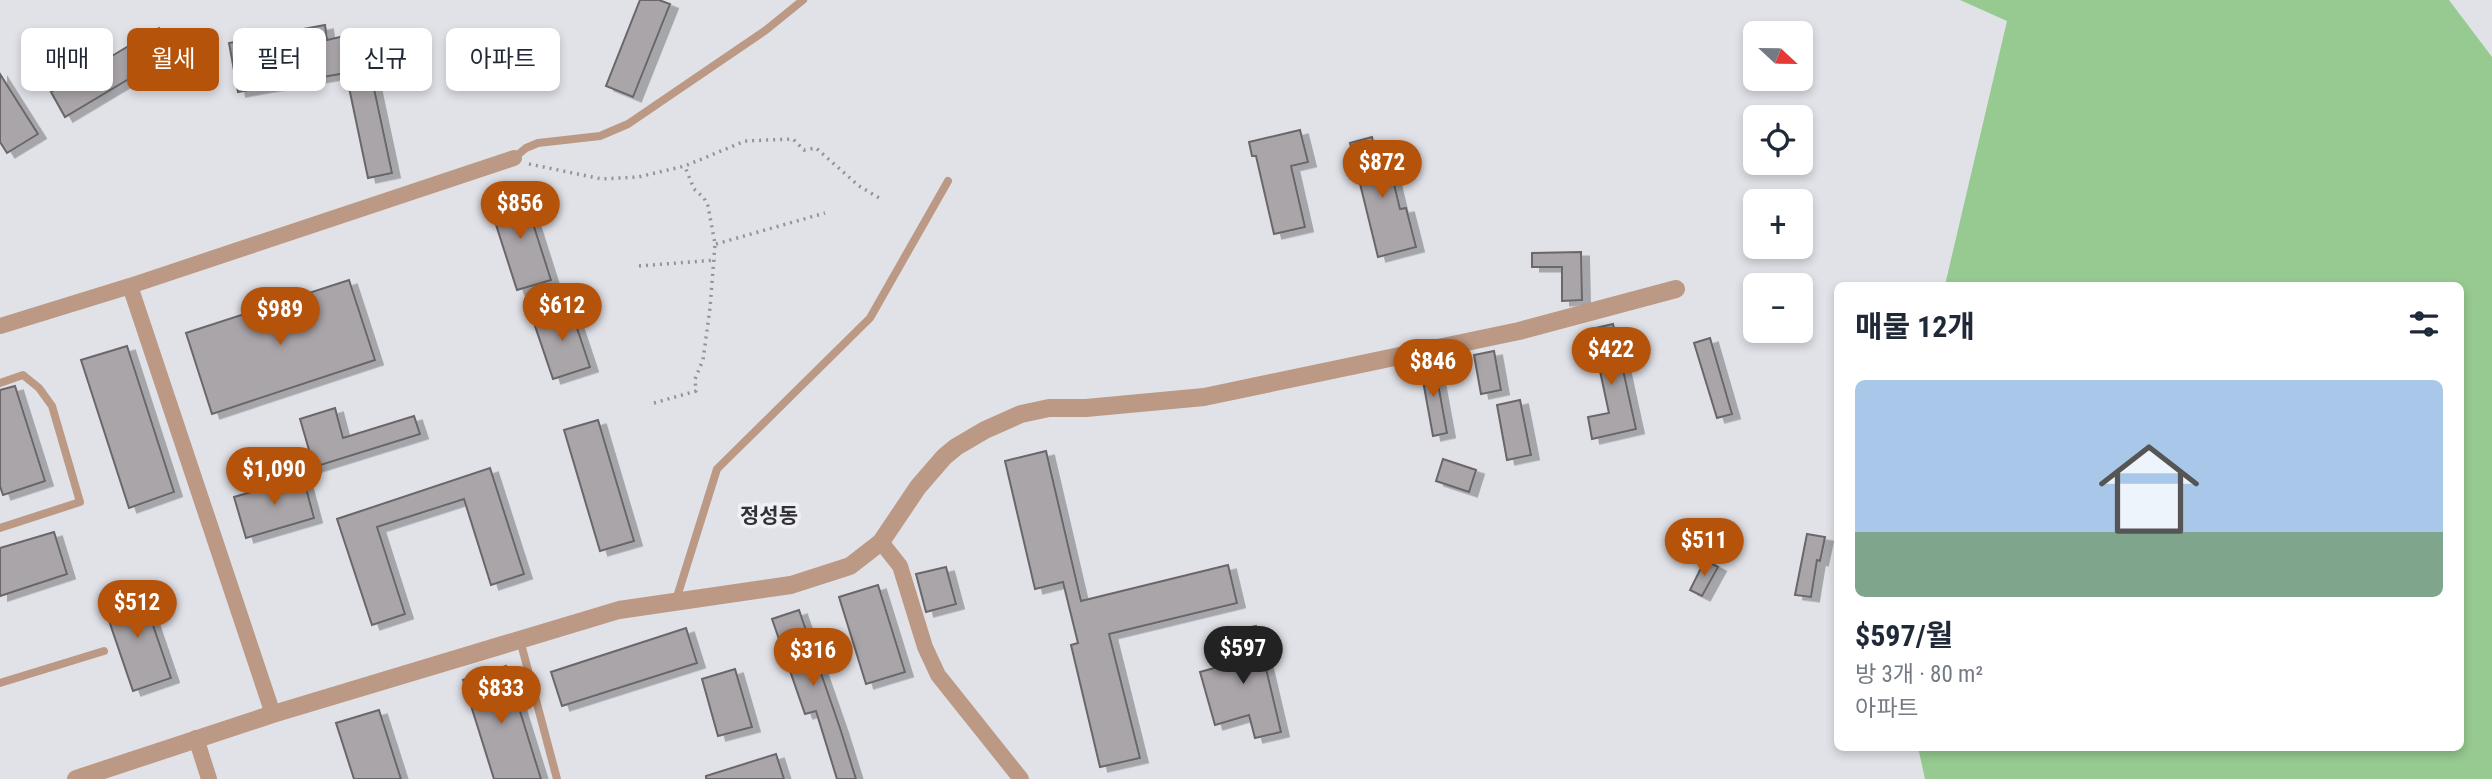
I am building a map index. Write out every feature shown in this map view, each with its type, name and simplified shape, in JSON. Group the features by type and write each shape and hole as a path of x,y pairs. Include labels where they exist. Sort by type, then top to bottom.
{"street":[{"path":"0,326 130,286 514,158"},
{"path":"130,286 273,714"},
{"path":"76,779 273,714 619,610 791,585 850,566 881,542 918,487 944,457 985,430 1021,414 1049,408 1086,408 1203,397 1518,331 1676,289"},
{"path":"881,542 900,566 925,647 938,675 1021,779"},
{"path":"196,738 209,779"}],"lane":[{"path":"514,158 538,143 600,135 628,124 766,30 803,0"},
{"path":"677,600 718,469 870,318 948,181"},
{"path":"0,383 23,374 47,398 80,502 0,528"},
{"path":"520,640 557,779"},
{"path":"0,682 104,652"}],"path":[{"path":"514,158 536,166 602,179 638,177 685,166 745,141 793,139 804,150 816,148 859,186 881,200"},
{"path":"654,403 696,391 695,379 702,360 716,260 716,244 708,206 694,189 685,166"},
{"path":"716,244 825,213"},
{"path":"639,266 716,260"}],"green space":[{"path":"1960,0 2449,0 2492,57 2492,779 1925,779 1919,751 2464,751 2464,282 1946,282 2007,21"}],"building":[{"path":"640,0 659,0 670,4 633,97 606,86"},
{"path":"326,32 327,40 340,37 340,74 326,77"},
{"path":"233,42 233,65 229,43"},
{"path":"127,47 127,80 113,88 113,55"},
{"path":"0,74 38,134 7,153 0,142"},
{"path":"53,91 109,91 65,117"},
{"path":"350,91 375,91 392,173 368,178"},
{"path":"1300,130 1308,162 1291,166 1305,227 1274,234 1256,156 1252,156 1249,142"},
{"path":"1372,137 1375,150 1385,147 1400,209 1406,208 1416,247 1378,257 1350,143"},
{"path":"523,192 551,280 517,290 489,203"},
{"path":"1581,252 1582,300 1562,301 1562,267 1532,267 1532,253"},
{"path":"349,280 375,360 212,414 186,333"},
{"path":"570,307 590,367 553,379 533,320"},
{"path":"1613,324 1636,429 1592,439 1588,417 1609,413 1591,329"},
{"path":"1710,338 1732,414 1717,418 1694,343"},
{"path":"127,346 174,492 129,508 81,360"},
{"path":"1494,351 1501,390 1481,394 1474,355"},
{"path":"1434,362 1447,433 1433,436 1420,364"},
{"path":"15,386 45,481 3,495 0,486 0,390"},
{"path":"1520,400 1531,455 1507,460 1497,405"},
{"path":"335,408 343,438 414,416 420,434 314,467 300,419"},
{"path":"598,420 634,541 600,551 564,430"},
{"path":"1046,451 1081,601 1228,565 1237,603 1109,634 1140,758 1100,767 1071,645 1078,643 1063,582 1035,589 1005,461"},
{"path":"1443,459 1476,470 1469,492 1436,481"},
{"path":"490,468 524,574 491,585 464,499 377,527 405,614 372,625 337,519"},
{"path":"303,477 314,518 246,538 234,497"},
{"path":"54,532 67,574 0,596 0,548"},
{"path":"1807,534 1825,537 1820,561 1817,560 1811,597 1795,595"},
{"path":"1705,560 1718,567 1702,596 1690,590"},
{"path":"946,567 956,604 926,612 916,574"},
{"path":"878,585 905,672 866,684 839,597"},
{"path":"141,590 171,678 133,691 103,603"},
{"path":"799,610 856,779 837,779 816,711 805,714 772,619"},
{"path":"1256,626 1281,732 1255,738 1249,715 1215,725 1200,672 1236,662 1229,632"},
{"path":"686,628 697,663 562,706 551,672"},
{"path":"506,666 541,779 494,779 463,680"},
{"path":"735,669 752,727 718,736 702,679"},
{"path":"379,710 401,779 354,779 336,723"},
{"path":"776,754 784,779 706,779 706,776"}],"district":[{"name":"정성동","path":"769,516"}]}
